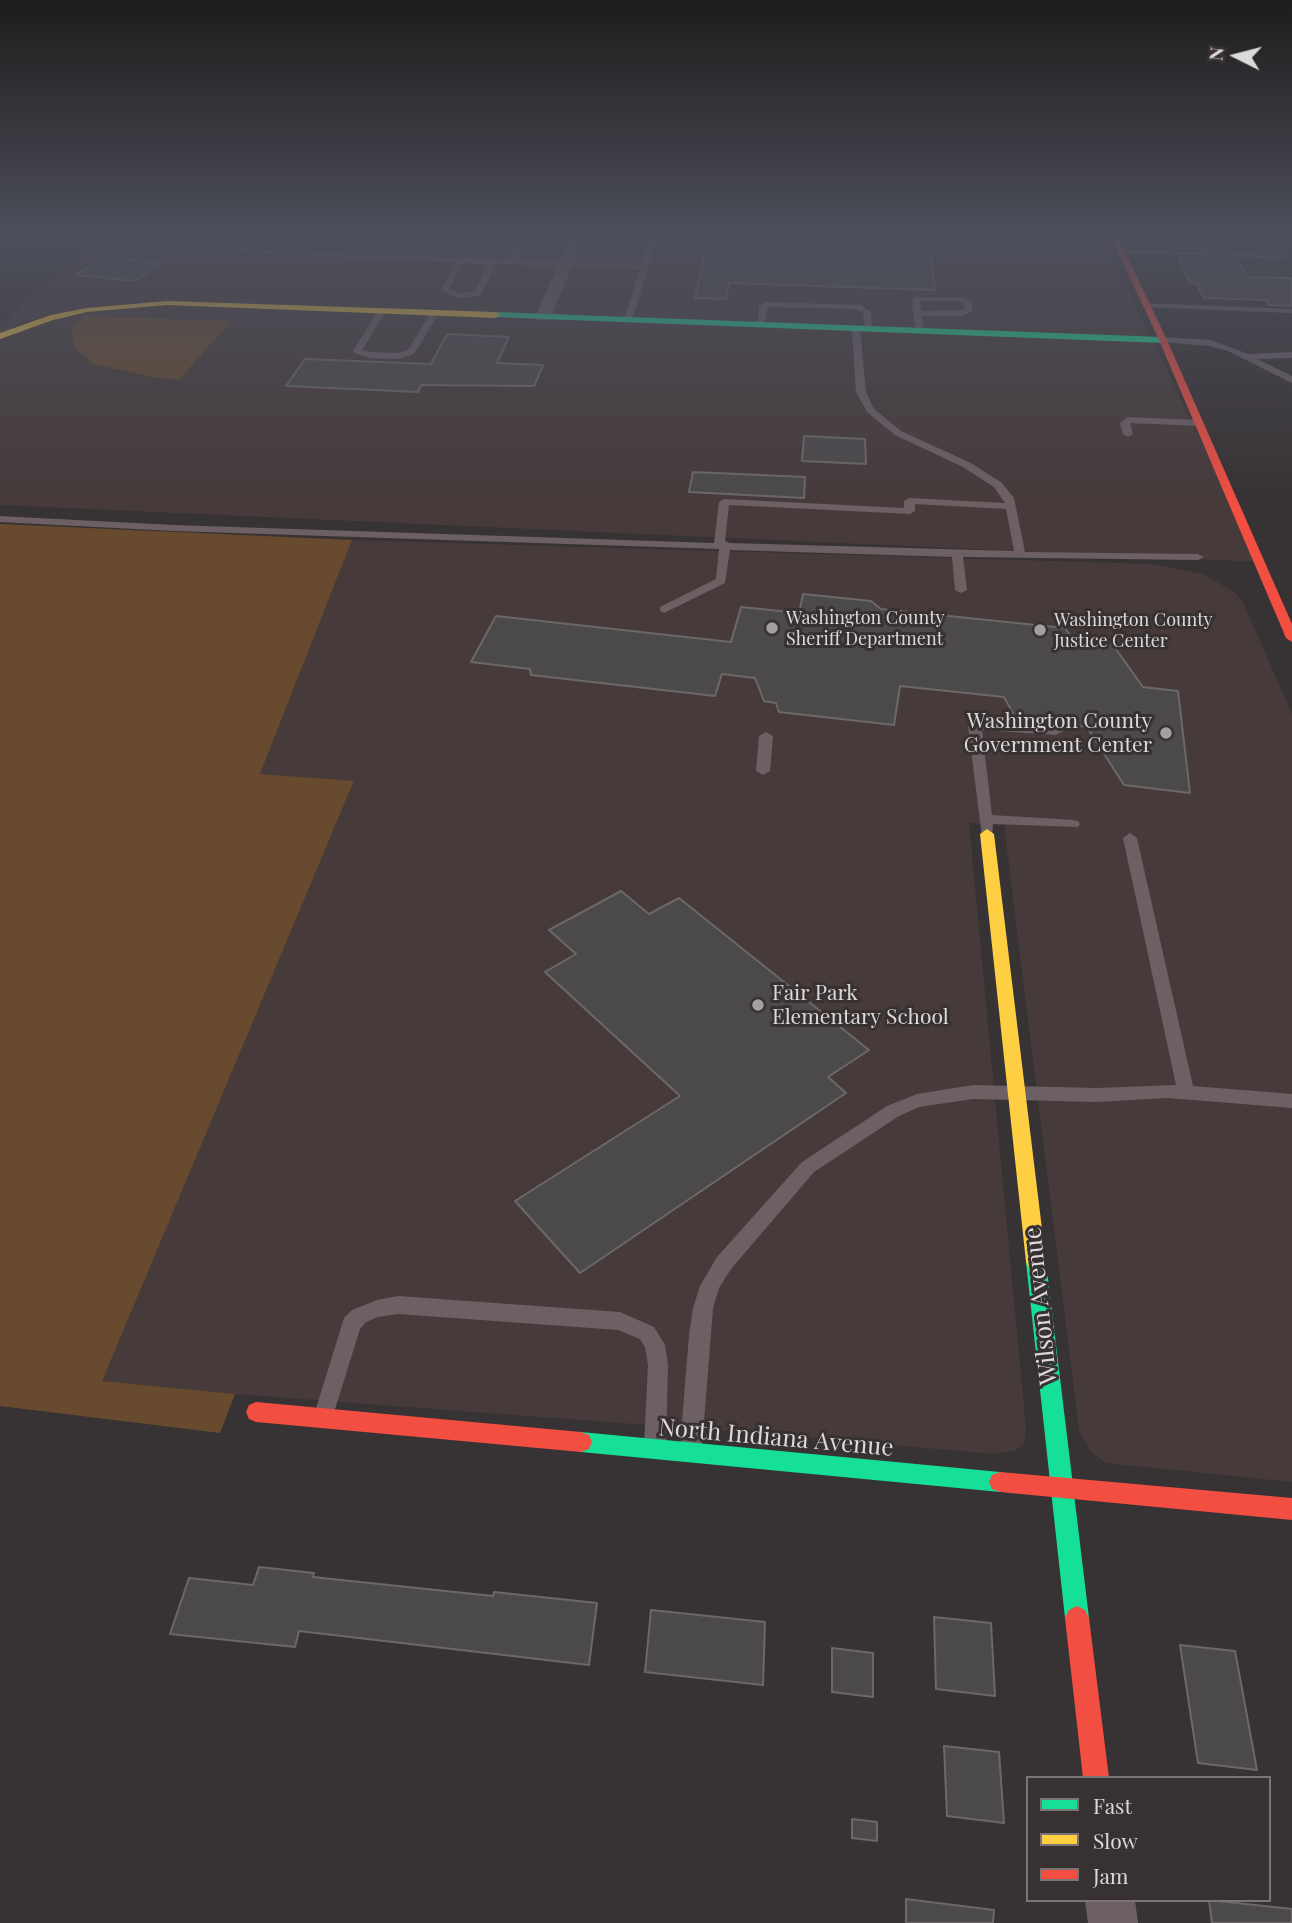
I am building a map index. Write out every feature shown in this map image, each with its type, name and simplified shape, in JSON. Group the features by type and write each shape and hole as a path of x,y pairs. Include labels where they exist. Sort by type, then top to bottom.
{"street":[{"path":"0,336 32,325"},
{"path":"753,325 1163,340"},
{"path":"1156,325 1290,629"},
{"name":"Wilson Avenue","path":"987,826 1096,1776"},
{"name":"North Indiana Avenue","path":"256,1412 1292,1508"},
{"path":"1111,1902 1113,1923"}],"lane":[{"path":"373,325 357,351 369,355 398,356 411,352 428,325"},
{"path":"919,325 920,331"},
{"path":"862,329 861,392 870,410 898,433 988,477 1006,494 1020,555"},
{"path":"1163,340 1211,343 1248,357 1292,380"},
{"path":"1248,357 1292,355"},
{"path":"1128,434 1125,423 1128,420 1199,423"},
{"path":"664,609 721,581 724,502 910,511 909,501 1010,506"},
{"path":"0,519 174,528 722,544 957,554 1198,557"},
{"path":"957,554 961,590"},
{"path":"1056,731 975,726 987,826 1073,824"},
{"path":"763,771 766,736"},
{"path":"1130,838 1186,1092"},
{"path":"691,1453 703,1308 710,1286 724,1262 808,1167 835,1146 893,1111 917,1101 945,1095 1016,1091 1096,1095 1186,1092 1292,1101"},
{"path":"323,1418 351,1324 359,1316 377,1308 398,1305 620,1321 647,1333 655,1345 659,1365 654,1450"}],"shaded area":[{"path":"0,325 1145,325 1260,562 0,505"},
{"path":"76,325 228,325 179,380 93,364 75,348 72,329"},
{"path":"0,524 352,540 260,774 354,781 102,1381 235,1394 220,1433 0,1406"},
{"path":"352,540 1153,564 1203,574 1234,592 1243,602 1292,714 1292,1482 1106,1463 1091,1452 1079,1431 1004,825 969,823 1026,1428 1024,1443 1015,1451 994,1454 101,1381 354,782 260,774"}],"building":[{"path":"447,334 509,337 497,363 543,365 534,386 421,385 418,392 286,386 305,359 431,364"},
{"path":"804,436 865,439 866,464 802,461"},
{"path":"693,472 805,477 804,498 689,492"},
{"path":"803,594 871,601 881,609 1065,628 1074,641 1113,645 1143,687 1178,691 1190,793 1124,785 1087,727 1016,719 1004,697 900,686 894,725 779,712 776,703 764,701 755,678 722,674 715,696 531,675 530,669 471,662 496,616 731,642 741,607 799,613"},
{"path":"621,891 649,914 679,898 869,1050 828,1077 846,1093 580,1273 515,1201 680,1096 545,972 576,954 549,930"},
{"path":"259,1567 314,1573 313,1577 493,1596 494,1592 597,1603 589,1665 299,1631 295,1647 170,1634 189,1578 253,1585"},
{"path":"651,1610 765,1622 763,1685 645,1672"},
{"path":"934,1617 991,1623 995,1696 936,1689"},
{"path":"1180,1645 1235,1651 1257,1770 1198,1763"},
{"path":"832,1648 873,1653 873,1697 832,1692"},
{"path":"944,1746 999,1752 1004,1823 947,1816"},
{"path":"852,1819 877,1822 877,1841 852,1838"},
{"path":"906,1899 994,1910 993,1923 906,1923"},
{"path":"1209,1902 1292,1909 1292,1923 1212,1923"}],"traffic: fast":[{"path":"756,325 1163,340"},
{"path":"1036,1262 1077,1618"},
{"path":"581,1442 1000,1482"}],"traffic: slow":[{"path":"0,336 32,325"},
{"path":"987,834 1036,1262"}],"traffic: jam":[{"path":"1156,325 1292,638"},
{"path":"256,1412 581,1442"},
{"path":"1000,1482 1292,1509"},
{"path":"1077,1618 1096,1776"}],"place":[{"name":"Washington County Sheriff Department","path":"772,628"},
{"name":"Washington County Justice Center","path":"1040,630"},
{"name":"Washington County Government Center","path":"1166,733"},
{"name":"Fair Park Elementary School","path":"758,1005"}]}
